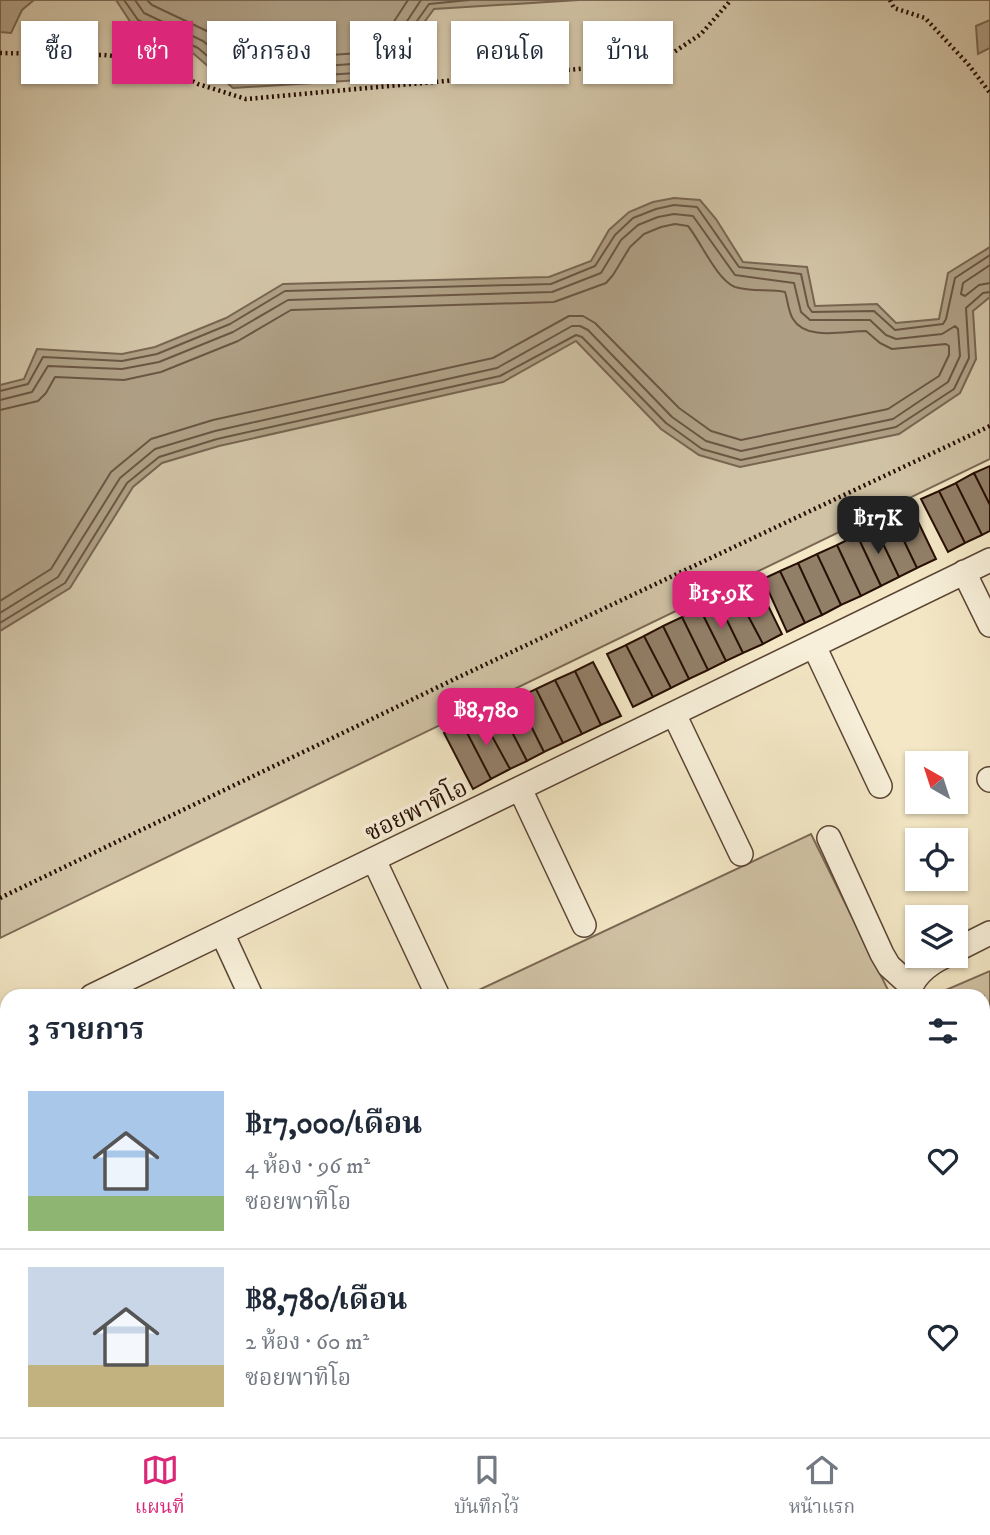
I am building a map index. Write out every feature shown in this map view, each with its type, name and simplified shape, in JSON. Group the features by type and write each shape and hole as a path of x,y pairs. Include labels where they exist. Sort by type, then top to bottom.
{"street":[{"name":"ซอยพาทิโอ","path":"106,989 990,560"},
{"path":"964,572 990,625"},
{"path":"814,646 880,786"},
{"path":"674,714 741,854"},
{"path":"520,789 583,925"},
{"path":"829,838 882,954 907,989"},
{"path":"374,860 435,989"},
{"path":"222,933 248,989"},
{"path":"968,944 990,933"},
{"path":"910,989 919,974 928,968"}],"path":[{"path":"0,53 104,55 152,60 198,84 246,99 623,65 665,58 701,34 732,0"},
{"path":"890,0 894,8 925,18 968,64 990,93"},
{"path":"0,898 523,646 990,426"}],"shaded area":[{"path":"0,0 990,0 990,459 0,938"},
{"path":"811,834 888,989 481,989"},
{"path":"990,971 990,989 948,989"}],"water":[{"path":"0,0 34,0 22,10 11,33 0,32"},
{"path":"116,0 579,0 434,9 425,21 350,21 350,81 336,81 336,21 207,21 207,65 193,54 193,21 130,21"},
{"path":"990,20 990,48 978,54 976,26"},
{"path":"228,84 296,84 233,88"},
{"path":"674,198 700,200 716,219 743,262 807,267 815,306 877,304 896,323 939,319 948,273 990,247 990,297 973,311 976,359 960,393 899,434 740,467 699,455 661,429 576,341 503,382 219,446 162,463 133,487 70,588 0,631 0,385 24,379 37,349 122,354 155,347 226,318 283,284 549,277 591,261 609,230 629,212 653,202"}],"building":[{"path":"990,466 990,505 974,473"},
{"path":"974,473 990,505 990,531 982,535 956,483"},
{"path":"956,483 982,535 965,543 939,491"},
{"path":"939,491 965,543 948,552 921,499"},
{"path":"912,509 936,559 917,568 893,518"},
{"path":"893,518 917,568 899,577 875,527"},
{"path":"875,527 899,577 881,586 857,535"},
{"path":"857,535 881,586 861,596 837,545"},
{"path":"837,545 861,596 841,605 817,554"},
{"path":"817,554 841,605 822,615 798,563"},
{"path":"798,563 822,615 805,623 780,571"},
{"path":"780,571 805,623 787,632 763,579"},
{"path":"756,581 782,634 763,644 735,591"},
{"path":"735,591 763,644 743,653 717,600"},
{"path":"717,600 743,653 726,661 700,609"},
{"path":"700,609 726,661 708,670 682,617"},
{"path":"682,617 708,670 689,679 663,626"},
{"path":"663,626 689,679 671,688 644,636"},
{"path":"644,636 671,688 653,697 626,645"},
{"path":"626,645 653,697 633,707 607,654"},
{"path":"593,662 621,716 601,725 575,671"},
{"path":"575,671 601,725 582,734 555,680"},
{"path":"555,680 582,734 563,743 536,689"},
{"path":"536,689 563,743 544,752 517,698"},
{"path":"517,698 544,752 527,761 499,707"},
{"path":"499,707 527,761 510,769 481,716"},
{"path":"481,716 510,769 491,779 463,725"},
{"path":"463,725 491,779 473,789 444,733"}]}
